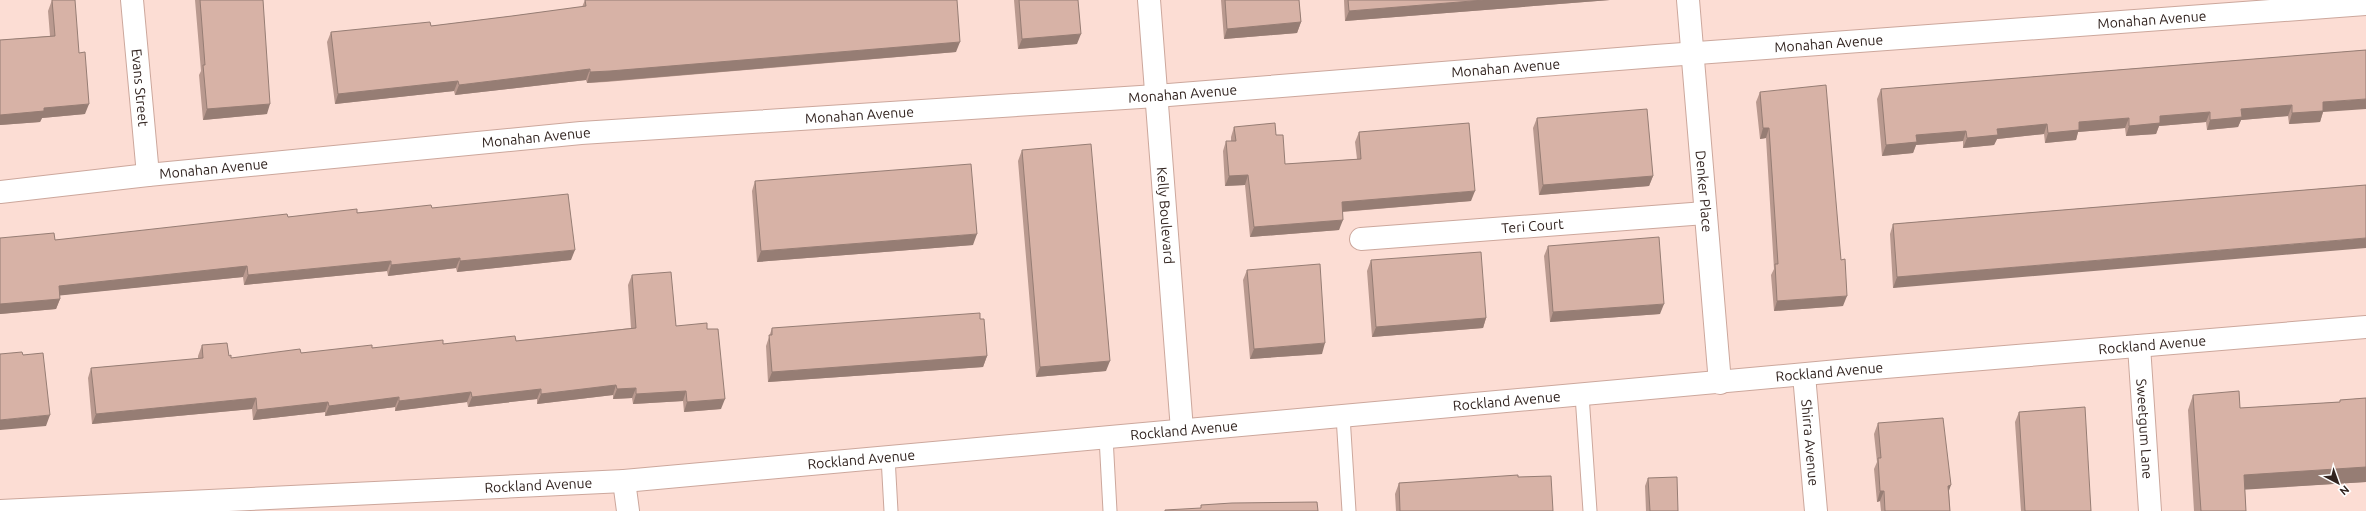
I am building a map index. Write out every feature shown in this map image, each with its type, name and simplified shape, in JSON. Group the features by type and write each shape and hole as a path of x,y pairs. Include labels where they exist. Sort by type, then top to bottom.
{"street":[{"name":"Evans Street","path":"132,0 148,175"},
{"name":"Kelly Boulevard","path":"1149,0 1182,430"},
{"name":"Denker Place","path":"1688,0 1704,212 1720,383"},
{"name":"Monahan Avenue","path":"0,192 148,175 581,132 1156,96 1692,53 2366,4"},
{"name":"Teri Court","path":"1361,238 1704,212"},
{"name":"Rockland Avenue","path":"0,511 118,508 624,481 1804,375 2366,327"},
{"name":"Sweetgum Lane","path":"2139,346 2150,511"},
{"name":"Shirra Avenue","path":"1804,375 1816,511"},
{"path":"624,481 628,511"}],"lane":[{"path":"1582,395 1590,511"},
{"path":"1343,416 1349,511"},
{"path":"1106,437 1110,511"},
{"path":"888,457 891,511"}],"building":[{"path":"52,0 75,0 79,53 85,52 89,104 44,108 44,111 0,115 0,40 55,36"},
{"path":"200,0 263,0 270,104 207,109"},
{"path":"585,0 957,0 960,42 610,71 590,72 590,69 459,85 458,81 338,94 331,32 430,22 431,26 512,16 586,6"},
{"path":"1019,0 1078,0 1081,34 1022,39"},
{"path":"1225,0 1299,0 1301,22 1227,29"},
{"path":"1348,0 1484,0 1349,11"},
{"path":"2366,50 2366,99 2323,102 2323,111 2292,113 2292,105 2241,109 2242,117 2210,120 2210,112 2160,116 2160,123 2129,126 2129,118 2079,122 2079,130 2048,133 2047,124 1997,129 1998,135 1967,138 1966,131 1916,135 1917,142 1886,145 1881,89"},
{"path":"1826,85 1841,260 1845,259 1847,296 1777,301 1775,264 1778,264 1769,128 1763,128 1760,92"},
{"path":"1647,109 1653,176 1543,185 1537,118"},
{"path":"1275,123 1276,135 1283,135 1285,164 1361,159 1359,132 1469,123 1475,191 1342,202 1343,220 1254,227 1248,175 1229,176 1226,141 1236,141 1234,127"},
{"path":"1091,144 1110,361 1040,367 1022,150"},
{"path":"971,164 977,234 761,251 755,181"},
{"path":"2366,185 2366,238 1897,277 1893,224"},
{"path":"568,194 575,250 460,261 460,258 391,265 391,261 248,275 247,266 59,286 60,299 0,304 0,238 54,233 55,240 287,214 288,217 357,209 357,213 431,205 432,208"},
{"path":"1659,237 1664,304 1553,312 1548,246"},
{"path":"1481,252 1486,318 1376,327 1371,260"},
{"path":"1320,264 1325,343 1254,349 1247,270"},
{"path":"671,272 676,326 707,323 707,329 718,329 725,399 687,402 686,391 636,394 636,388 617,389 616,385 541,394 541,389 472,397 471,392 399,401 399,397 329,406 328,402 257,410 256,398 96,414 91,368 203,358 202,345 227,343 229,356 231,355 231,358 300,349 301,353 372,345 372,348 443,340 443,344 515,336 516,341 636,328 632,275"},
{"path":"980,313 980,319 984,319 987,356 772,372 769,335 772,335 772,328"},
{"path":"22,352 23,355 43,353 50,415 0,420 0,354"},
{"path":"2239,391 2240,408 2340,402 2340,400 2366,398 2366,467 2244,475 2246,511 2201,511 2193,395"},
{"path":"2085,407 2091,511 2025,511 2019,412"},
{"path":"1943,418 1951,485 1948,486 1950,511 1885,511 1884,491 1880,491 1878,458 1881,458 1878,423"},
{"path":"1518,475 1518,477 1551,476 1553,511 1400,511 1399,483"},
{"path":"1677,477 1678,511 1650,511 1648,478"},
{"path":"1317,502 1318,511 1165,511 1201,508 1201,505 1232,503"}]}
